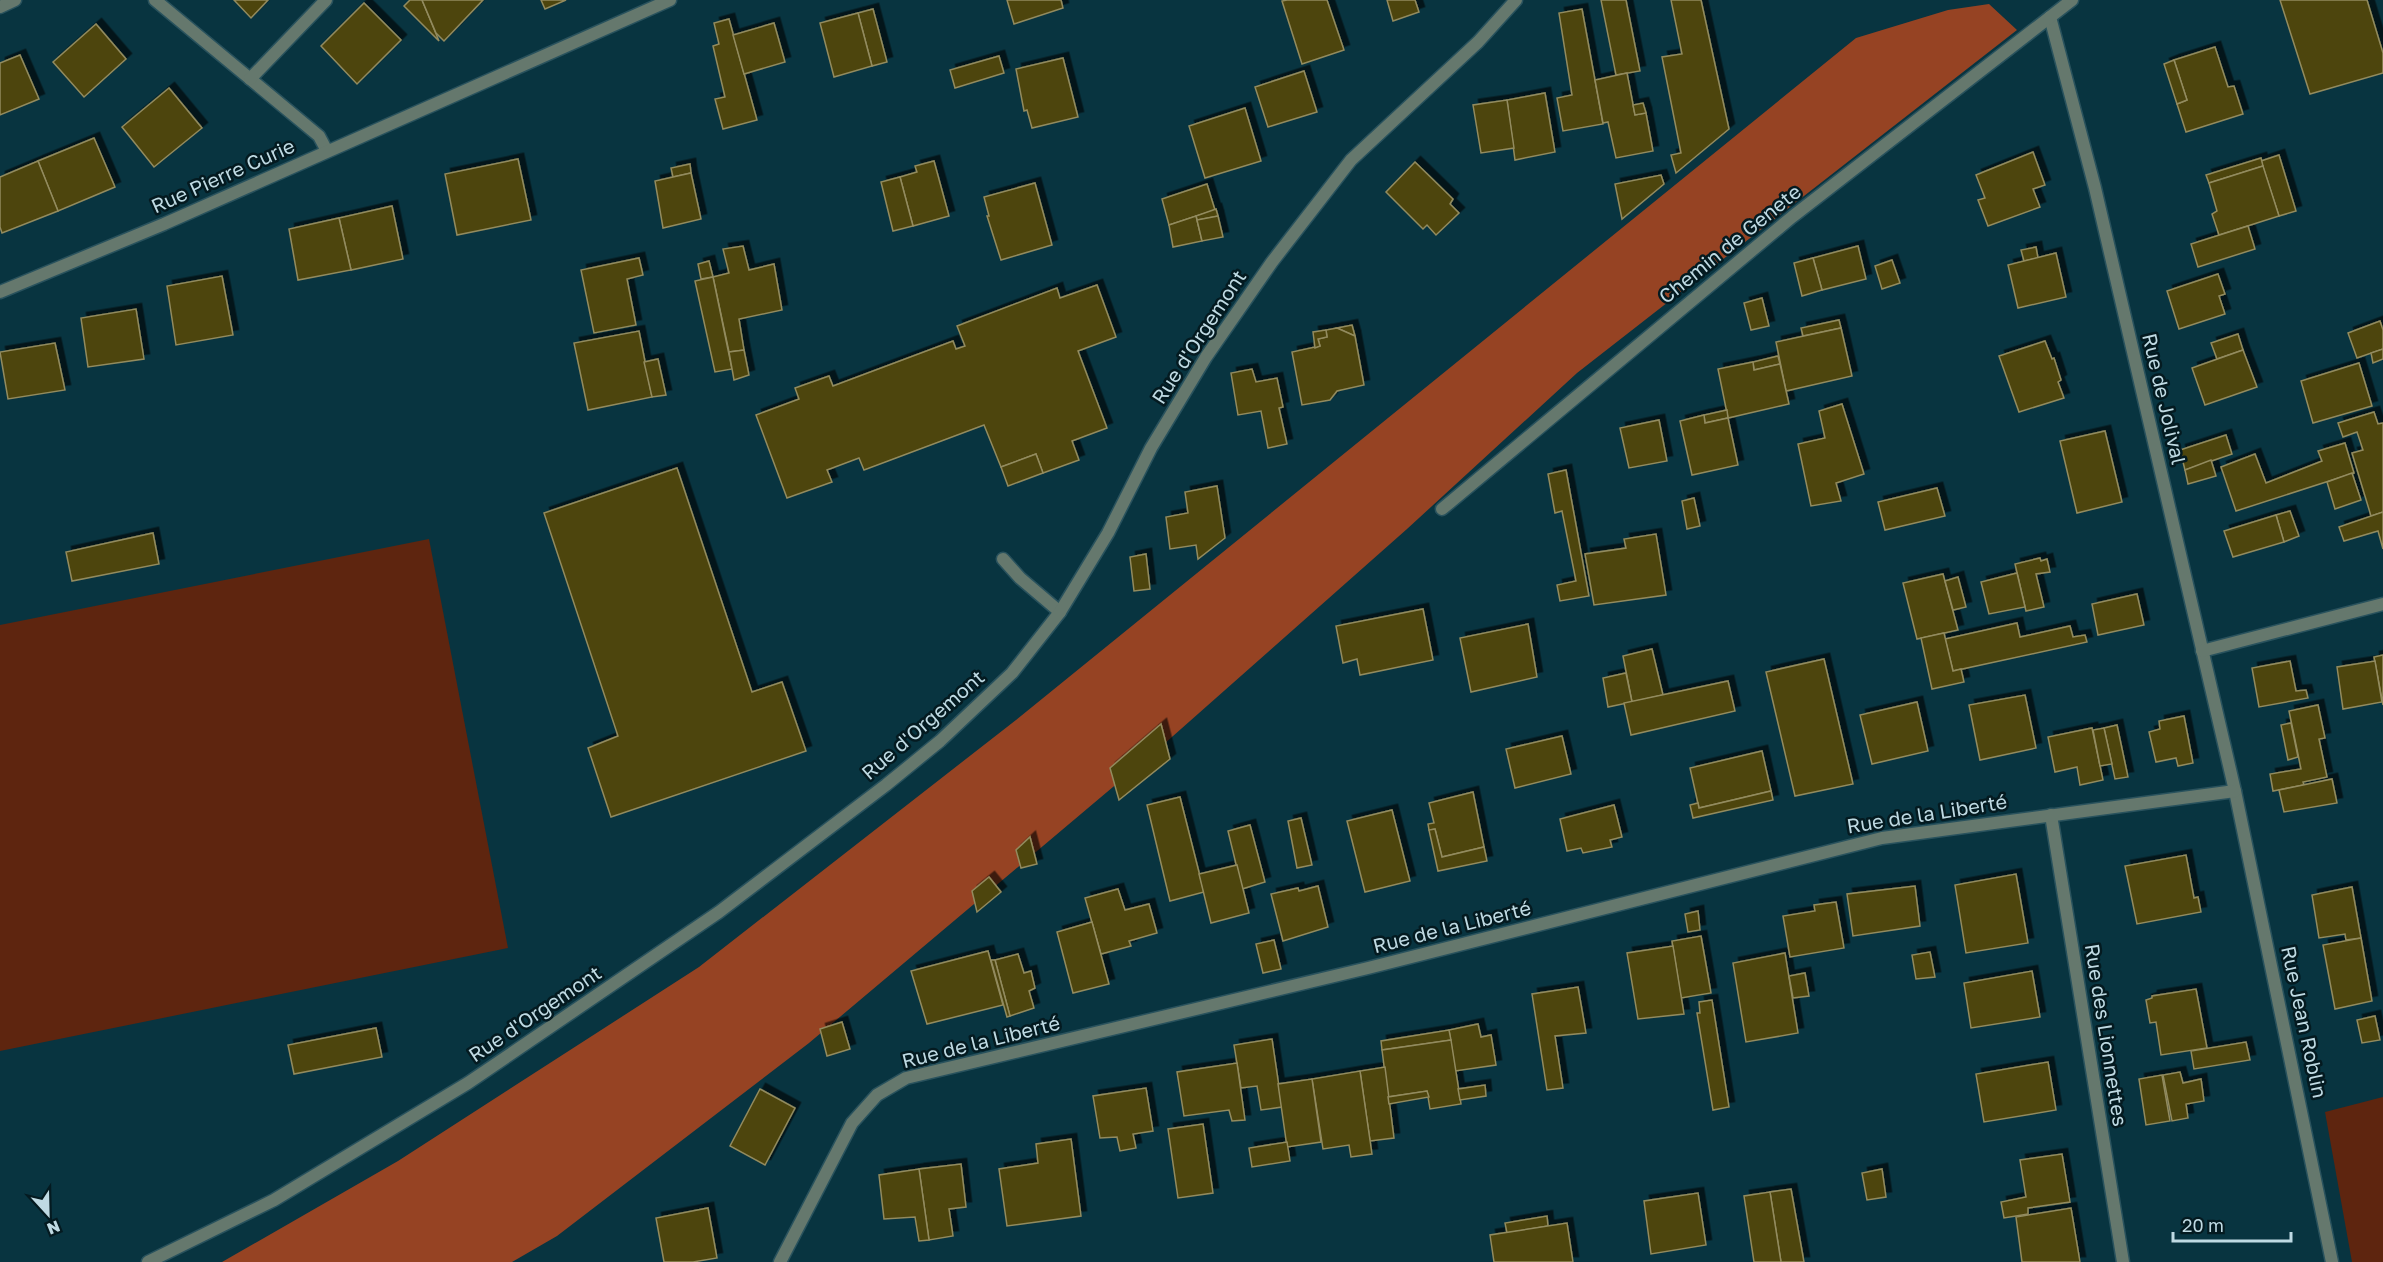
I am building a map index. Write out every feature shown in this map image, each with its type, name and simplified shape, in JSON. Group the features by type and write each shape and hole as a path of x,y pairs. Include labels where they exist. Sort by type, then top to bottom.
{"street":[{"path":"0,7 15,0"},
{"path":"155,0 319,136 327,151"},
{"path":"250,79 326,0"},
{"name":"Rue Pierre Curie","path":"1,289 164,224 670,0"},
{"name":"Rue d'Orgemont","path":"148,1262 274,1200 468,1083 719,912 886,785 939,741 1012,673 1060,612 1108,533 1151,448 1206,357 1272,262 1351,160 1478,42 1516,0"},
{"name":"Chemin de Genete","path":"1442,509 1792,217 2072,0"},
{"name":"Rue de Jolival","path":"2050,17 2095,188 2235,791"},
{"path":"1003,559 1020,578 1060,612"},
{"path":"2202,651 2383,604"},
{"name":"Rue de la Liberté","path":"780,1262 852,1123 877,1095 906,1078 1368,969 1882,838 2235,791"},
{"name":"Rue Jean Roblin","path":"2235,791 2332,1262"},
{"name":"Rue des Lionnettes","path":"2051,815 2123,1262"}],"shaded area":[{"path":"1989,4 2017,30 1577,373 1407,529 1164,744 809,1043 557,1236 512,1262 222,1262 398,1161 699,967 1016,720 1856,38 1948,10"},
{"path":"429,539 508,948 0,1051 0,625"},
{"path":"2383,1097 2383,1262 2352,1262 2325,1112"}],"building":[{"path":"234,0 268,0 251,18"},
{"path":"410,0 422,0 439,41 404,6"},
{"path":"422,0 483,0 444,41 436,33"},
{"path":"541,0 566,0 545,9"},
{"path":"1007,0 1061,0 1063,8 1014,24"},
{"path":"1327,0 1344,50 1302,64 1282,1"},
{"path":"1387,0 1415,0 1419,12 1393,21"},
{"path":"1601,0 1626,0 1640,71 1616,75"},
{"path":"1671,0 1701,0 1729,129 1676,173 1671,155 1681,153 1662,57 1682,54"},
{"path":"2280,0 2367,0 2383,53 2383,73 2310,94"},
{"path":"364,3 401,40 357,84 321,46"},
{"path":"873,9 887,62 872,66 858,13"},
{"path":"1582,9 1603,124 1563,131 1557,98 1572,95 1559,13"},
{"path":"858,13 872,66 834,77 820,23"},
{"path":"729,19 757,120 723,129 715,99 725,97 713,46 719,44 714,23"},
{"path":"774,23 785,62 744,74 733,35"},
{"path":"96,24 126,59 84,97 53,62"},
{"path":"2215,47 2228,87 2234,86 2243,114 2186,132 2177,104 2187,100 2174,60"},
{"path":"20,55 39,99 0,115 0,63"},
{"path":"999,56 1004,73 955,88 950,70"},
{"path":"1063,58 1078,117 1032,128 1027,110 1024,111 1016,69"},
{"path":"2174,60 2187,100 2177,104 2164,64"},
{"path":"1304,71 1317,112 1268,127 1255,87"},
{"path":"1627,73 1635,115 1646,113 1653,151 1616,158 1608,122 1603,123 1595,80"},
{"path":"169,88 202,128 154,167 122,127"},
{"path":"1545,93 1555,152 1515,160 1507,100"},
{"path":"1507,100 1514,148 1481,153 1473,105"},
{"path":"1643,103 1646,113 1635,115 1633,105"},
{"path":"1245,108 1261,161 1205,178 1189,126"},
{"path":"94,138 115,187 58,211 38,161"},
{"path":"2033,152 2045,185 2033,189 2040,207 1988,226 1978,200 1985,198 1976,175"},
{"path":"2279,155 2296,211 2279,216 2261,161"},
{"path":"2261,158 2263,166 2209,183 2206,175"},
{"path":"518,159 531,220 457,235 445,174"},
{"path":"38,161 58,211 2,233 0,177"},
{"path":"934,161 949,216 913,226 900,177 917,172 915,166"},
{"path":"1415,162 1453,199 1450,204 1459,213 1436,235 1427,225 1423,229 1386,192"},
{"path":"690,164 691,173 673,177 671,168"},
{"path":"2263,166 2279,216 2219,235 2212,214 2217,211 2209,183"},
{"path":"691,173 701,219 663,228 655,181"},
{"path":"1661,175 1664,184 1622,219 1615,184"},
{"path":"900,177 913,226 893,231 881,182"},
{"path":"1035,183 1052,245 1001,260 987,216 989,216 984,197"},
{"path":"1207,184 1215,210 1169,225 1162,199"},
{"path":"392,206 403,259 351,270 339,218"},
{"path":"1216,209 1218,216 1197,220 1196,216"},
{"path":"1196,216 1202,241 1173,247 1169,225"},
{"path":"1218,216 1223,237 1202,241 1197,220"},
{"path":"339,218 351,270 298,280 289,229"},
{"path":"2248,226 2255,249 2198,267 2191,244"},
{"path":"743,246 749,270 774,264 782,310 739,319 744,350 729,352 713,277 729,273 723,249"},
{"path":"1858,246 1866,279 1822,290 1813,258"},
{"path":"2036,247 2038,258 2024,261 2021,250"},
{"path":"2056,253 2066,297 2018,308 2008,265"},
{"path":"639,258 643,275 627,279 636,325 594,333 581,270"},
{"path":"1813,258 1822,290 1802,296 1794,263"},
{"path":"1892,260 1900,283 1882,289 1875,266"},
{"path":"709,261 713,277 701,279 698,264"},
{"path":"2218,274 2225,294 2219,296 2225,314 2179,329 2167,291"},
{"path":"222,276 233,335 176,345 167,286"},
{"path":"713,277 732,369 715,372 695,281"},
{"path":"1097,285 1116,337 1078,351 1107,428 1072,441 1079,460 1043,473 1036,454 1001,467 984,425 864,470 859,458 827,470 832,482 787,498 756,415 799,399 795,388 829,376 833,386 953,341 956,349 965,346 957,326 1057,288 1060,298"},
{"path":"1762,298 1769,326 1751,330 1744,303"},
{"path":"136,309 144,359 88,367 81,318"},
{"path":"1839,320 1841,328 1803,336 1801,328"},
{"path":"2380,321 2383,330 2383,349 2357,358 2348,333"},
{"path":"1352,325 1355,336 1337,328"},
{"path":"1337,328 1355,336 1364,385 1337,391 1330,400 1302,405 1292,352 1320,346 1318,339 1327,337 1326,330"},
{"path":"1841,328 1852,376 1786,391 1776,342"},
{"path":"1326,330 1327,337 1318,339 1320,346 1315,348 1313,332"},
{"path":"639,331 652,397 588,410 574,343"},
{"path":"2238,334 2243,350 2217,359 2211,343"},
{"path":"2045,341 2052,359 2054,358 2061,380 2058,382 2064,398 2019,412 1999,356"},
{"path":"55,343 65,390 8,399 0,352"},
{"path":"2383,349 2383,359 2373,363 2371,353"},
{"path":"744,350 749,375 734,380 729,352"},
{"path":"2243,350 2257,387 2205,405 2192,368"},
{"path":"1778,356 1780,364 1754,370 1753,362"},
{"path":"658,359 666,395 652,397 644,362"},
{"path":"1753,362 1754,370 1780,364 1789,404 1728,418 1718,369"},
{"path":"2359,363 2372,406 2313,423 2301,381"},
{"path":"1252,369 1256,382 1277,378 1283,407 1279,408 1287,444 1268,448 1261,411 1238,415 1231,373"},
{"path":"1842,404 1864,474 1836,483 1841,501 1811,506 1798,444 1825,438 1819,411"},
{"path":"1727,410 1728,418 1705,423 1704,415"},
{"path":"2374,412 2378,424 2383,423 2383,512 2371,516 2352,453 2363,450 2357,432 2343,437 2338,423"},
{"path":"1704,415 1705,423 1728,418 1738,465 1692,475 1680,421"},
{"path":"1659,420 1667,461 1629,468 1620,428"},
{"path":"2105,431 2122,502 2077,513 2060,441"},
{"path":"2226,435 2232,454 2185,470 2180,450"},
{"path":"2345,443 2354,473 2236,511 2221,467 2255,454 2266,483 2322,461 2318,451"},
{"path":"1036,454 1043,473 1008,486 1001,467"},
{"path":"2211,460 2216,476 2188,484 2185,470"},
{"path":"677,468 752,692 782,682 806,751 611,817 588,748 618,736 544,513"},
{"path":"1566,470 1589,596 1560,601 1557,585 1576,581 1562,511 1555,513 1548,474"},
{"path":"2352,473 2361,500 2335,509 2327,482"},
{"path":"1217,486 1225,538 1198,559 1196,545 1170,549 1166,517 1188,513 1185,492"},
{"path":"1937,488 1945,516 1885,530 1878,502"},
{"path":"1694,498 1700,526 1687,529 1682,501"},
{"path":"2290,511 2299,536 2284,542 2276,515"},
{"path":"2383,512 2383,549 2378,531 2344,541 2339,527"},
{"path":"2276,515 2284,542 2233,557 2224,531"},
{"path":"153,533 159,564 72,581 66,552"},
{"path":"1656,534 1666,595 1594,605 1585,554 1626,548 1624,539"},
{"path":"1146,554 1150,589 1134,591 1130,557"},
{"path":"2040,558 2041,561 2047,559 2050,572 2036,574 2044,607 2026,611 2015,564"},
{"path":"2017,573 2025,607 1989,614 1981,582"},
{"path":"1943,574 1958,630 1917,639 1903,583"},
{"path":"1958,577 1966,607 1953,610 1945,581"},
{"path":"2137,594 2144,625 2098,635 2092,604"},
{"path":"1423,609 1433,660 1360,675 1357,659 1343,663 1336,626"},
{"path":"2017,623 2020,637 2070,626 2073,637 2085,635 2087,642 1953,671 1945,639"},
{"path":"1528,624 1537,677 1471,692 1460,638"},
{"path":"1944,633 1953,671 1961,669 1964,682 1932,689 1921,638"},
{"path":"1652,649 1663,695 1632,702 1623,656"},
{"path":"2383,655 2383,705 2374,657"},
{"path":"1824,659 1853,784 1795,796 1766,672"},
{"path":"2290,661 2296,691 2306,690 2308,698 2259,707 2252,668"},
{"path":"2375,661 2382,702 2343,709 2337,667"},
{"path":"1626,673 1632,702 1608,707 1603,678"},
{"path":"1728,681 1735,711 1631,735 1624,703"},
{"path":"2025,695 2036,748 1980,760 1969,705"},
{"path":"1917,702 1928,751 1872,764 1860,715"},
{"path":"2318,705 2325,738 2319,739 2327,777 2303,782 2304,785 2273,791 2270,774 2301,769 2289,711"},
{"path":"2184,716 2193,763 2178,766 2176,758 2156,762 2149,732 2160,729 2159,721"},
{"path":"2291,723 2298,757 2288,760 2281,725"},
{"path":"1161,724 1170,759 1119,800 1110,768"},
{"path":"2117,725 2128,777 2115,779 2104,728"},
{"path":"2092,728 2103,780 2080,785 2077,767 2055,772 2048,737"},
{"path":"2104,728 2112,764 2100,766 2093,730"},
{"path":"1562,736 1571,774 1515,788 1506,749"},
{"path":"1762,751 1771,791 1699,808 1690,768"},
{"path":"2332,779 2337,803 2284,812 2279,790"},
{"path":"1771,791 1773,800 1693,818 1690,805 1698,803 1699,808"},
{"path":"1473,792 1484,847 1442,857 1435,829 1429,830 1428,824 1434,823 1429,803"},
{"path":"1180,797 1204,892 1170,901 1147,805"},
{"path":"1614,805 1622,837 1610,840 1612,847 1583,853 1581,848 1567,851 1560,819"},
{"path":"1392,810 1410,881 1365,892 1347,821"},
{"path":"1301,818 1312,865 1297,868 1288,821"},
{"path":"1250,825 1265,882 1242,889 1228,831"},
{"path":"1435,829 1442,857 1484,847 1487,861 1438,871 1429,830"},
{"path":"1030,837 1037,864 1021,868 1016,850"},
{"path":"2186,855 2194,898 2198,897 2201,912 2137,924 2125,866"},
{"path":"1237,865 1249,913 1211,923 1199,874"},
{"path":"2016,874 2028,943 1966,953 1955,885"},
{"path":"989,877 1001,892 977,912 972,891"},
{"path":"1318,886 1328,927 1283,941 1271,894"},
{"path":"1915,886 1920,926 1853,936 1847,894"},
{"path":"2352,887 2361,938 2346,940 2345,934 2319,938 2312,895"},
{"path":"1118,889 1125,910 1149,904 1157,933 1129,941 1131,946 1101,954 1085,898"},
{"path":"1836,902 1844,948 1790,957 1783,916 1815,911 1814,905"},
{"path":"1698,911 1700,930 1688,932 1685,914"},
{"path":"1092,922 1109,984 1073,993 1057,932"},
{"path":"1701,936 1711,993 1681,998 1672,941"},
{"path":"2361,938 2372,1001 2335,1009 2323,945"},
{"path":"1274,940 1281,969 1263,973 1256,944"},
{"path":"1673,946 1684,1014 1638,1019 1627,953"},
{"path":"988,951 1003,1005 927,1024 911,971"},
{"path":"1930,952 1935,977 1916,979 1912,955"},
{"path":"1785,953 1798,1033 1746,1042 1733,963"},
{"path":"1018,954 1024,973 1031,971 1035,988 1029,991 1034,1008 1010,1016 995,960"},
{"path":"991,960 995,960 1010,1016 1007,1017"},
{"path":"2032,971 2040,1017 1971,1028 1964,983"},
{"path":"1805,973 1809,996 1793,998 1789,976"},
{"path":"1578,987 1586,1033 1555,1036 1563,1088 1547,1090 1532,994"},
{"path":"2196,989 2207,1048 2161,1055 2156,1022 2150,1023 2146,1000 2152,996"},
{"path":"1712,1000 1729,1107 1713,1110 1697,1013 1700,1013 1699,1002"},
{"path":"2375,1016 2380,1040 2362,1043 2357,1020"},
{"path":"842,1022 850,1049 827,1056 820,1029"},
{"path":"1478,1024 1481,1037 1491,1035 1496,1065 1455,1071 1449,1030"},
{"path":"376,1028 382,1057 294,1074 288,1045"},
{"path":"1449,1030 1451,1040 1382,1050 1381,1041"},
{"path":"1272,1039 1282,1107 1261,1110 1257,1086 1241,1088 1234,1045"},
{"path":"1451,1040 1461,1104 1430,1109 1427,1091 1388,1097 1382,1050"},
{"path":"2246,1042 2250,1060 2194,1069 2191,1051"},
{"path":"2048,1062 2056,1110 1984,1122 1976,1074"},
{"path":"1237,1063 1245,1120 1232,1121 1229,1110 1184,1116 1177,1072"},
{"path":"1385,1067 1394,1138 1370,1141 1360,1071"},
{"path":"1360,1071 1372,1154 1351,1157 1349,1145 1323,1149 1312,1079"},
{"path":"2180,1072 2183,1083 2201,1079 2204,1101 2186,1104 2188,1118 2172,1121 2163,1075"},
{"path":"2162,1075 2170,1121 2146,1125 2139,1079"},
{"path":"1312,1079 1321,1142 1287,1147 1278,1084"},
{"path":"1485,1085 1486,1096 1460,1100 1458,1089"},
{"path":"1146,1088 1153,1131 1133,1134 1136,1148 1120,1151 1117,1137 1100,1138 1093,1096"},
{"path":"760,1089 795,1108 765,1165 730,1146"},
{"path":"1427,1091 1429,1097 1389,1104 1388,1097"},
{"path":"1203,1124 1213,1193 1178,1198 1168,1129"},
{"path":"1071,1139 1081,1216 1007,1226 999,1169 1038,1163 1036,1144"},
{"path":"1287,1142 1290,1161 1252,1167 1249,1148"},
{"path":"2062,1154 2070,1202 2028,1208 2028,1214 2004,1218 2001,1202 2026,1197 2020,1160"},
{"path":"961,1164 966,1207 949,1209 953,1236 929,1240 919,1169"},
{"path":"919,1169 929,1240 919,1241 915,1217 884,1219 879,1175"},
{"path":"1882,1169 1886,1197 1867,1200 1862,1173"},
{"path":"1791,1189 1804,1262 1781,1262 1770,1192"},
{"path":"1770,1192 1781,1262 1754,1262 1744,1196"},
{"path":"1698,1193 1706,1245 1651,1254 1644,1201"},
{"path":"708,1208 717,1258 693,1262 664,1262 656,1218"},
{"path":"2071,1208 2080,1262 2022,1262 2016,1217"},
{"path":"1547,1216 1548,1226 1507,1233 1505,1223"},
{"path":"1567,1223 1573,1262 1494,1262 1490,1235"}]}
